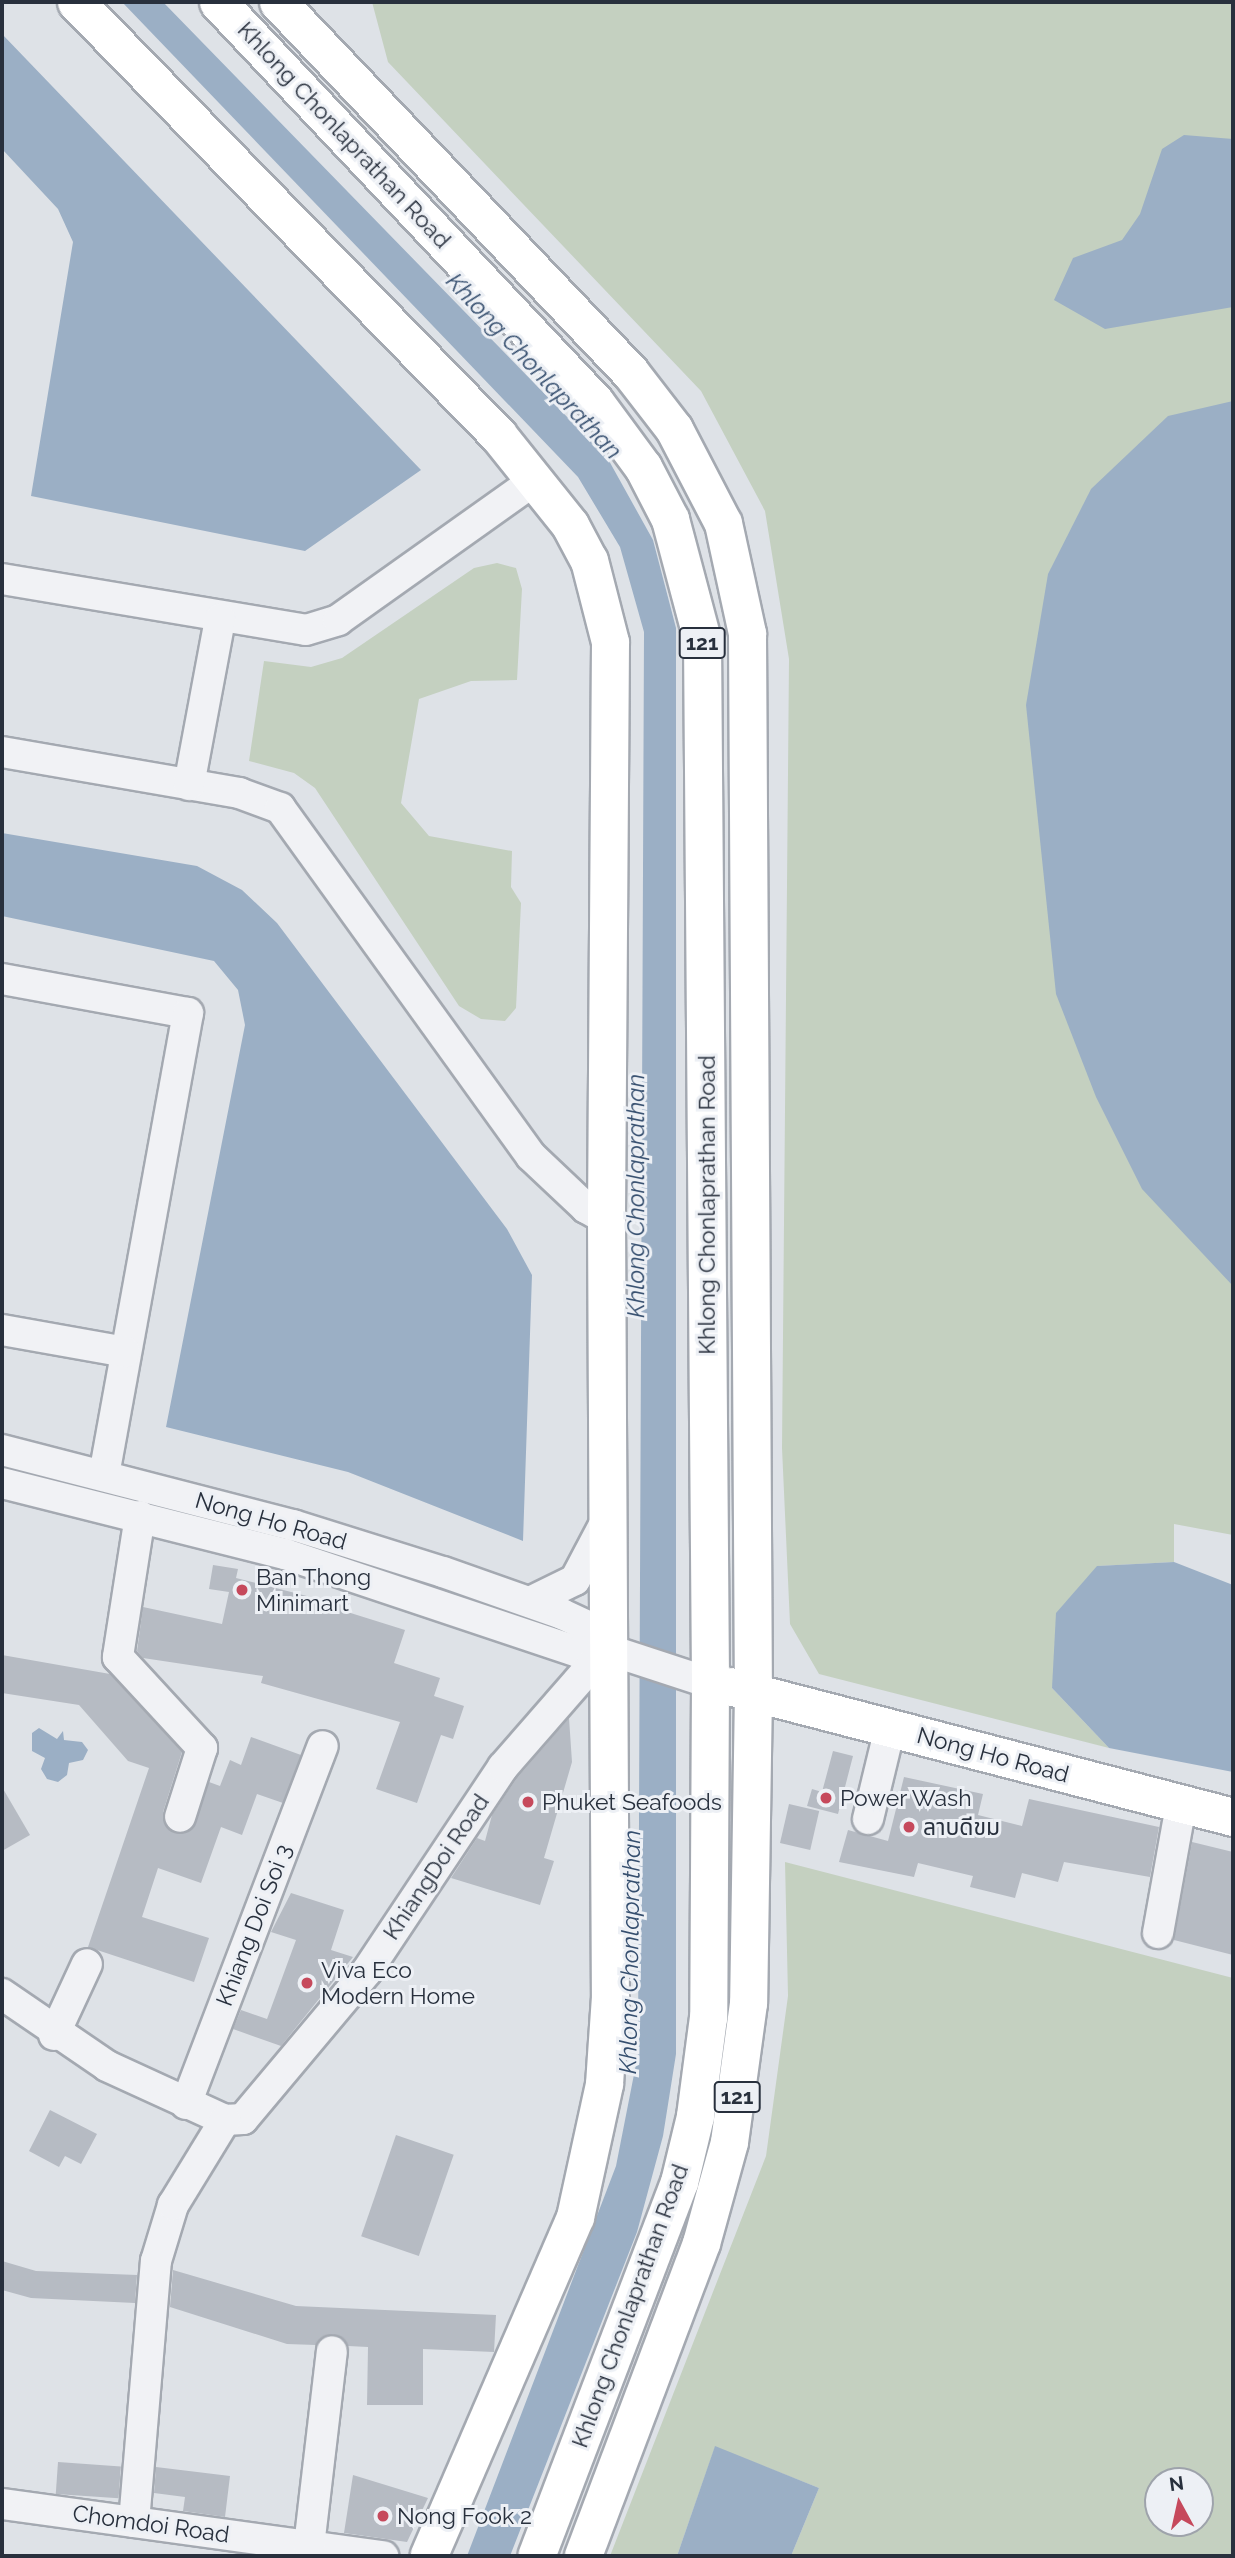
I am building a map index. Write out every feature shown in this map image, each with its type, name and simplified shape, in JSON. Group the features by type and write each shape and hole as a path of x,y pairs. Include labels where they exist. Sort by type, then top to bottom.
{"main road":[{"path":"76,2 535,480 589,560 610,642 606,1219 606,1649 610,1996 604,2084 588,2176 547,2288 428,2556"},
{"name":"Khlong Chonlaprathan Road","path":"218,2 595,402 643,467 670,519 688,572 702,652 710,1682 709,1980 695,2116 656,2246 536,2556"},
{"name":"Khlong Chonlaprathan Road","path":"278,2 630,372 674,429 723,523 747,633 753,1692 748,2003 729,2142 701,2243 583,2556"},
{"name":"Nong Ho Road","path":"710,1682 1233,1817"}],"street":[{"path":"2,579 220,619 306,630 338,620 535,480"},
{"path":"190,785 220,619"},
{"path":"2,752 263,799 280,808 531,1156 586,1209 606,1219"},
{"path":"2,979 188,1013 104,1475"},
{"path":"2,1330 125,1352"},
{"name":"Nong Ho Road","path":"2,1450 293,1525 530,1602 588,1626 606,1649"},
{"name":"Nong Ho Road","path":"2,1483 297,1558 578,1652 606,1649 710,1682"},
{"path":"141,1517 118,1657 202,1748 180,1817"},
{"path":"530,1602 575,1580 607,1518"},
{"name":"KhiangDoi Road","path":"225,2120 243,2119 367,1971 503,1767 606,1649"},
{"path":"868,1819 890,1728"},
{"name":"Khiang Doi Soi 3","path":"186,2104 323,1746"},
{"path":"1158,1933 1181,1805"},
{"path":"54,2035 87,1964"},
{"path":"2,1994 54,2035 186,2104 225,2120 173,2205 156,2261 134,2522"},
{"path":"309,2546 331,2351"},
{"name":"Chomdoi Road","path":"2,2504 383,2556"}],"green space":[{"path":"372,2 1233,2 1233,1535 1174,1524 1174,1562 1098,1566 1052,1688 1109,1748 819,1674 790,1624 782,1448 789,659 765,511 701,391 388,62"},
{"path":"497,563 516,568 522,589 517,680 471,681 419,699 401,803 429,836 512,851 511,887 521,903 516,1008 505,1021 481,1019 459,1006 315,788 294,773 249,761 264,661 311,667 342,658 474,568"},
{"path":"785,1862 1233,1978 1233,2556 791,2556 819,2488 715,2447 677,2556 610,2556 766,2156 788,1996"}],"water":[{"path":"122,2 163,2 608,459 653,540 676,628 676,2054 663,2136 637,2232 510,2556 467,2556 616,2166 638,2054 644,632 620,547 578,477"},
{"path":"2,34 421,470 305,551 31,496 73,242 58,209 2,149"},
{"path":"1184,135 1233,139 1233,307 1105,329 1054,300 1073,258 1122,240 1140,214 1162,149"},
{"path":"1233,401 1233,1286 1142,1189 1096,1097 1056,994 1026,705 1048,574 1091,489 1168,416"},
{"path":"2,833 197,866 242,890 277,923 507,1229 532,1275 523,1541 348,1472 166,1427 245,1025 238,990 214,961 2,916"},
{"path":"1174,1562 1233,1585 1233,1772 1109,1748 1052,1688 1056,1613 1097,1566"},
{"path":"39,1728 57,1739 63,1731 64,1740 82,1742 88,1750 83,1760 69,1763 67,1775 58,1782 47,1779 41,1769 45,1758 32,1751 32,1733"},
{"path":"715,2446 819,2488 791,2556 677,2556"}],"building":[{"path":"213,1565 238,1569 236,1578 342,1605 341,1610 405,1630 394,1663 440,1678 434,1696 464,1706 453,1739 441,1735 417,1803 376,1789 400,1722 261,1683 263,1676 143,1658 137,1651 143,1607 222,1624 229,1592 209,1589"},
{"path":"2,1655 110,1674 182,1752 163,1812 167,1828 174,1833 192,1829 209,1782 220,1786 230,1760 241,1765 251,1737 301,1755 283,1803 257,1794 242,1835 221,1827 201,1883 158,1868 142,1917 209,1938 194,1982 88,1947 149,1768 128,1761 79,1705 2,1693"},
{"path":"569,1718 572,1762 544,1858 554,1861 540,1905 451,1878 477,1838 485,1841 492,1815 517,1778"},
{"path":"833,1751 853,1756 838,1814 807,1806 812,1789 822,1792"},
{"path":"904,1777 983,1794 978,1815 1022,1826 1029,1799 1159,1827 1150,1877 1064,1862 1058,1882 1022,1873 1015,1898 970,1887 973,1876 918,1863 914,1877 839,1862 848,1830 888,1841"},
{"path":"2,1787 30,1835 2,1851"},
{"path":"789,1804 819,1811 810,1850 780,1843"},
{"path":"1192,1842 1233,1852 1233,1955 1174,1940"},
{"name":"Viva Eco Modern Home","path":"291,1893 344,1910 331,1950 353,1957 281,2046 233,2029 241,2010 267,2019 296,1940 271,1932"},
{"path":"50,2110 97,2134 81,2164 65,2156 59,2167 29,2151"},
{"path":"396,2135 454,2155 419,2256 361,2236"},
{"path":"2,2261 36,2271 137,2275 135,2303 31,2298 2,2290"},
{"path":"173,2270 296,2306 496,2315 494,2352 423,2349 423,2405 367,2405 368,2347 348,2346 333,2334 316,2345 287,2344 170,2307"},
{"path":"58,2462 121,2466 119,2498 56,2494"},
{"path":"156,2467 230,2476 225,2517 183,2511 185,2497 154,2493"},
{"name":"Nong Fook 2","path":"353,2475 428,2498 407,2542 344,2533"}],"place":[{"name":"Ban Thong Minimart","path":"242,1590"},
{"name":"Power Wash","path":"826,1798"},
{"name":"Phuket Seafoods","path":"528,1802"},
{"name":"ลาบดีขม","path":"909,1827"},
{"name":"Viva Eco Modern Home","path":"307,1983"},
{"name":"Nong Fook 2","path":"383,2516"}],"water label":[{"name":"Khlong Chonlaprathan","path":"534,366"},
{"name":"Khlong Chonlaprathan","path":"636,1196"},
{"name":"Khlong Chonlaprathan","path":"630,1952"}]}
